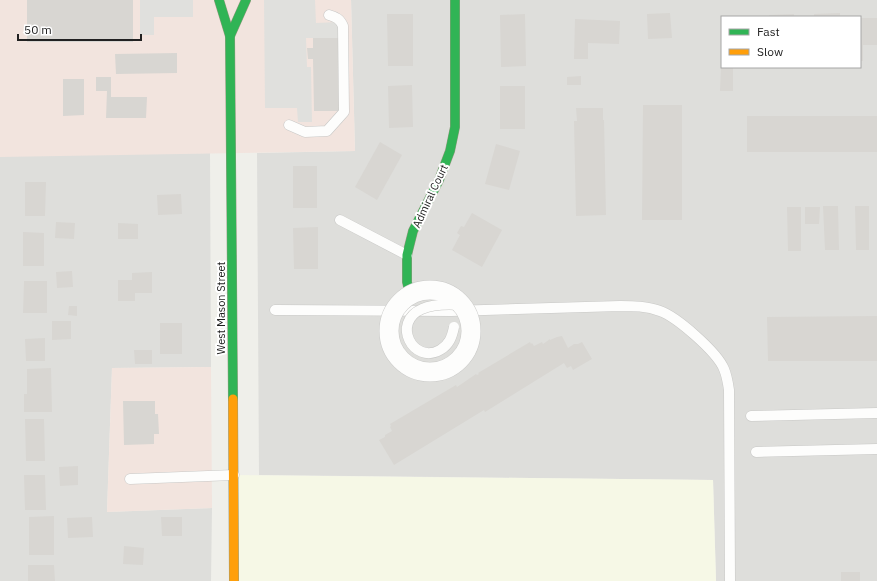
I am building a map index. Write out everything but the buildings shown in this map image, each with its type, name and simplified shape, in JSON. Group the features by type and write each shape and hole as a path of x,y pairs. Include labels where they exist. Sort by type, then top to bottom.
{"main road":[{"name":"West Mason Street","path":"220,0 230,36 234,581"},
{"name":"West Mason Street","path":"230,36 246,0"},
{"name":"Admiral Court","path":"408,289 407,255 413,231 439,180 447,158 455,126 456,0"}],"street":[{"path":"408,289 437,290 451,295 456,308 469,317 471,331 469,345 462,357 451,367 440,372 426,373 414,369 403,362 394,352 389,340 389,326 392,314 408,289"}],"lane":[{"path":"289,125 305,132 327,131 344,112 343,26 340,20 329,15"},
{"path":"340,220 407,255"},
{"path":"431,306 456,308 452,336 448,343 438,351 430,353 423,353 413,346 407,333 406,326 408,320 421,309 431,306"},
{"path":"275,310 620,306 646,307 660,311 673,318 693,334 717,358 724,368 729,390 730,581"},
{"path":"751,416 877,413"},
{"path":"756,452 877,449"},
{"path":"130,479 234,475"}],"shaded area":[{"path":"0,0 351,0 355,151 0,157"},
{"path":"140,0 193,0 193,17 154,17 154,35 140,35"},
{"path":"264,0 315,0 316,23 338,22 339,38 306,38 307,67 311,67 312,122 298,122 297,108 265,108"},
{"path":"351,0 877,0 877,581 716,581 713,480 259,475 257,153 355,151"},
{"path":"210,153 211,367 112,368 107,512 212,508 211,581 0,581 0,155"},
{"path":"211,367 212,508 107,512 112,368"},
{"path":"234,475 713,480 716,581 234,581"}],"traffic: fast":[{"path":"219,0 230,36 233,399"},
{"path":"230,36 246,0"},
{"path":"410,295 407,282 407,255 413,231 439,180 450,151 455,127 455,0"}],"traffic: slow":[{"path":"233,399 234,581"}]}
